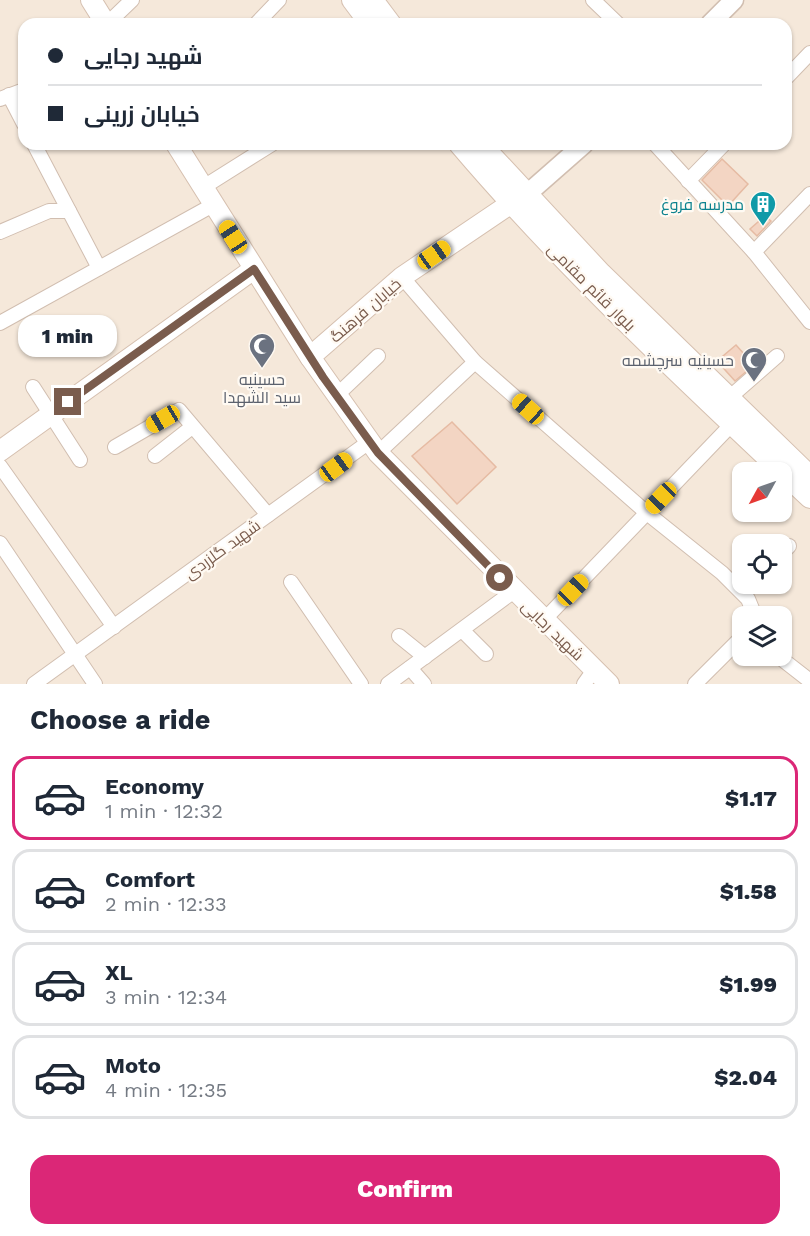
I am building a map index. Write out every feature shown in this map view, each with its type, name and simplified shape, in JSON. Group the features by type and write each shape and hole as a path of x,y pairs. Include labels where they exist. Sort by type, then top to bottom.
{"main road":[{"path":"91,0 102,18"},
{"path":"352,0 365,18"},
{"path":"373,0 386,18"},
{"name":"شهید رجایی","path":"180,150 310,357 373,448 543,621 589,677 609,684"},
{"name":"بلوار قائم مقامی","path":"465,150 518,199 732,424 810,498"},
{"name":"بلوار قائم مقامی","path":"486,150 518,199"},
{"name":"خیابان فرهنگ","path":"310,357 402,277 518,199"},
{"path":"0,452 254,269"},
{"name":"بلوار قائم مقامی","path":"615,299 729,398 810,476"}],"street":[{"path":"112,18 132,0"},
{"path":"262,18 279,0"},
{"path":"593,0 612,18"},
{"path":"716,18 734,0"},
{"path":"792,72 810,53"},
{"path":"4,97 18,116"},
{"path":"37,150 99,268"},
{"path":"202,188 262,150"},
{"path":"518,199 577,150"},
{"path":"660,150 754,252 810,322"},
{"path":"688,181 718,150"},
{"path":"754,252 810,194"},
{"path":"0,323 213,205"},
{"path":"0,232 49,211 69,211"},
{"path":"402,277 475,362 646,513 732,583"},
{"path":"336,396 378,356"},
{"path":"729,398 777,356"},
{"name":"شهید گلزردی","path":"34,684 268,516 373,448 475,362"},
{"path":"33,387 80,460"},
{"path":"115,447 179,410 268,516"},
{"path":"543,621 732,424"},
{"path":"155,456 192,427"},
{"path":"0,466 114,627"},
{"path":"0,543 95,684"},
{"path":"291,582 361,684"},
{"path":"388,684 514,591"},
{"path":"743,594 751,606"},
{"path":"462,630 486,654"},
{"path":"399,636 425,657"},
{"path":"695,684 732,647"},
{"path":"791,666 810,681"},
{"path":"410,668 424,684"}],"shaded area":[{"path":"0,0 810,0 810,684 0,684"}],"building":[{"path":"722,159 748,184 728,206 702,180"},
{"name":"مدرسه فروغ","path":"765,216 771,221 757,236 750,229"},
{"path":"736,345 754,365 735,381 717,361"},
{"path":"452,422 496,467 457,504 412,456"}],"place":[{"name":"مدرسه فروغ","path":"763,227"},
{"name":"حسینیه سید الشهدا","path":"262,369"},
{"name":"حسینیه سرچشمه","path":"754,383"}],"route":[{"path":"68,402 254,269 360,431 397,475 500,578"}]}
